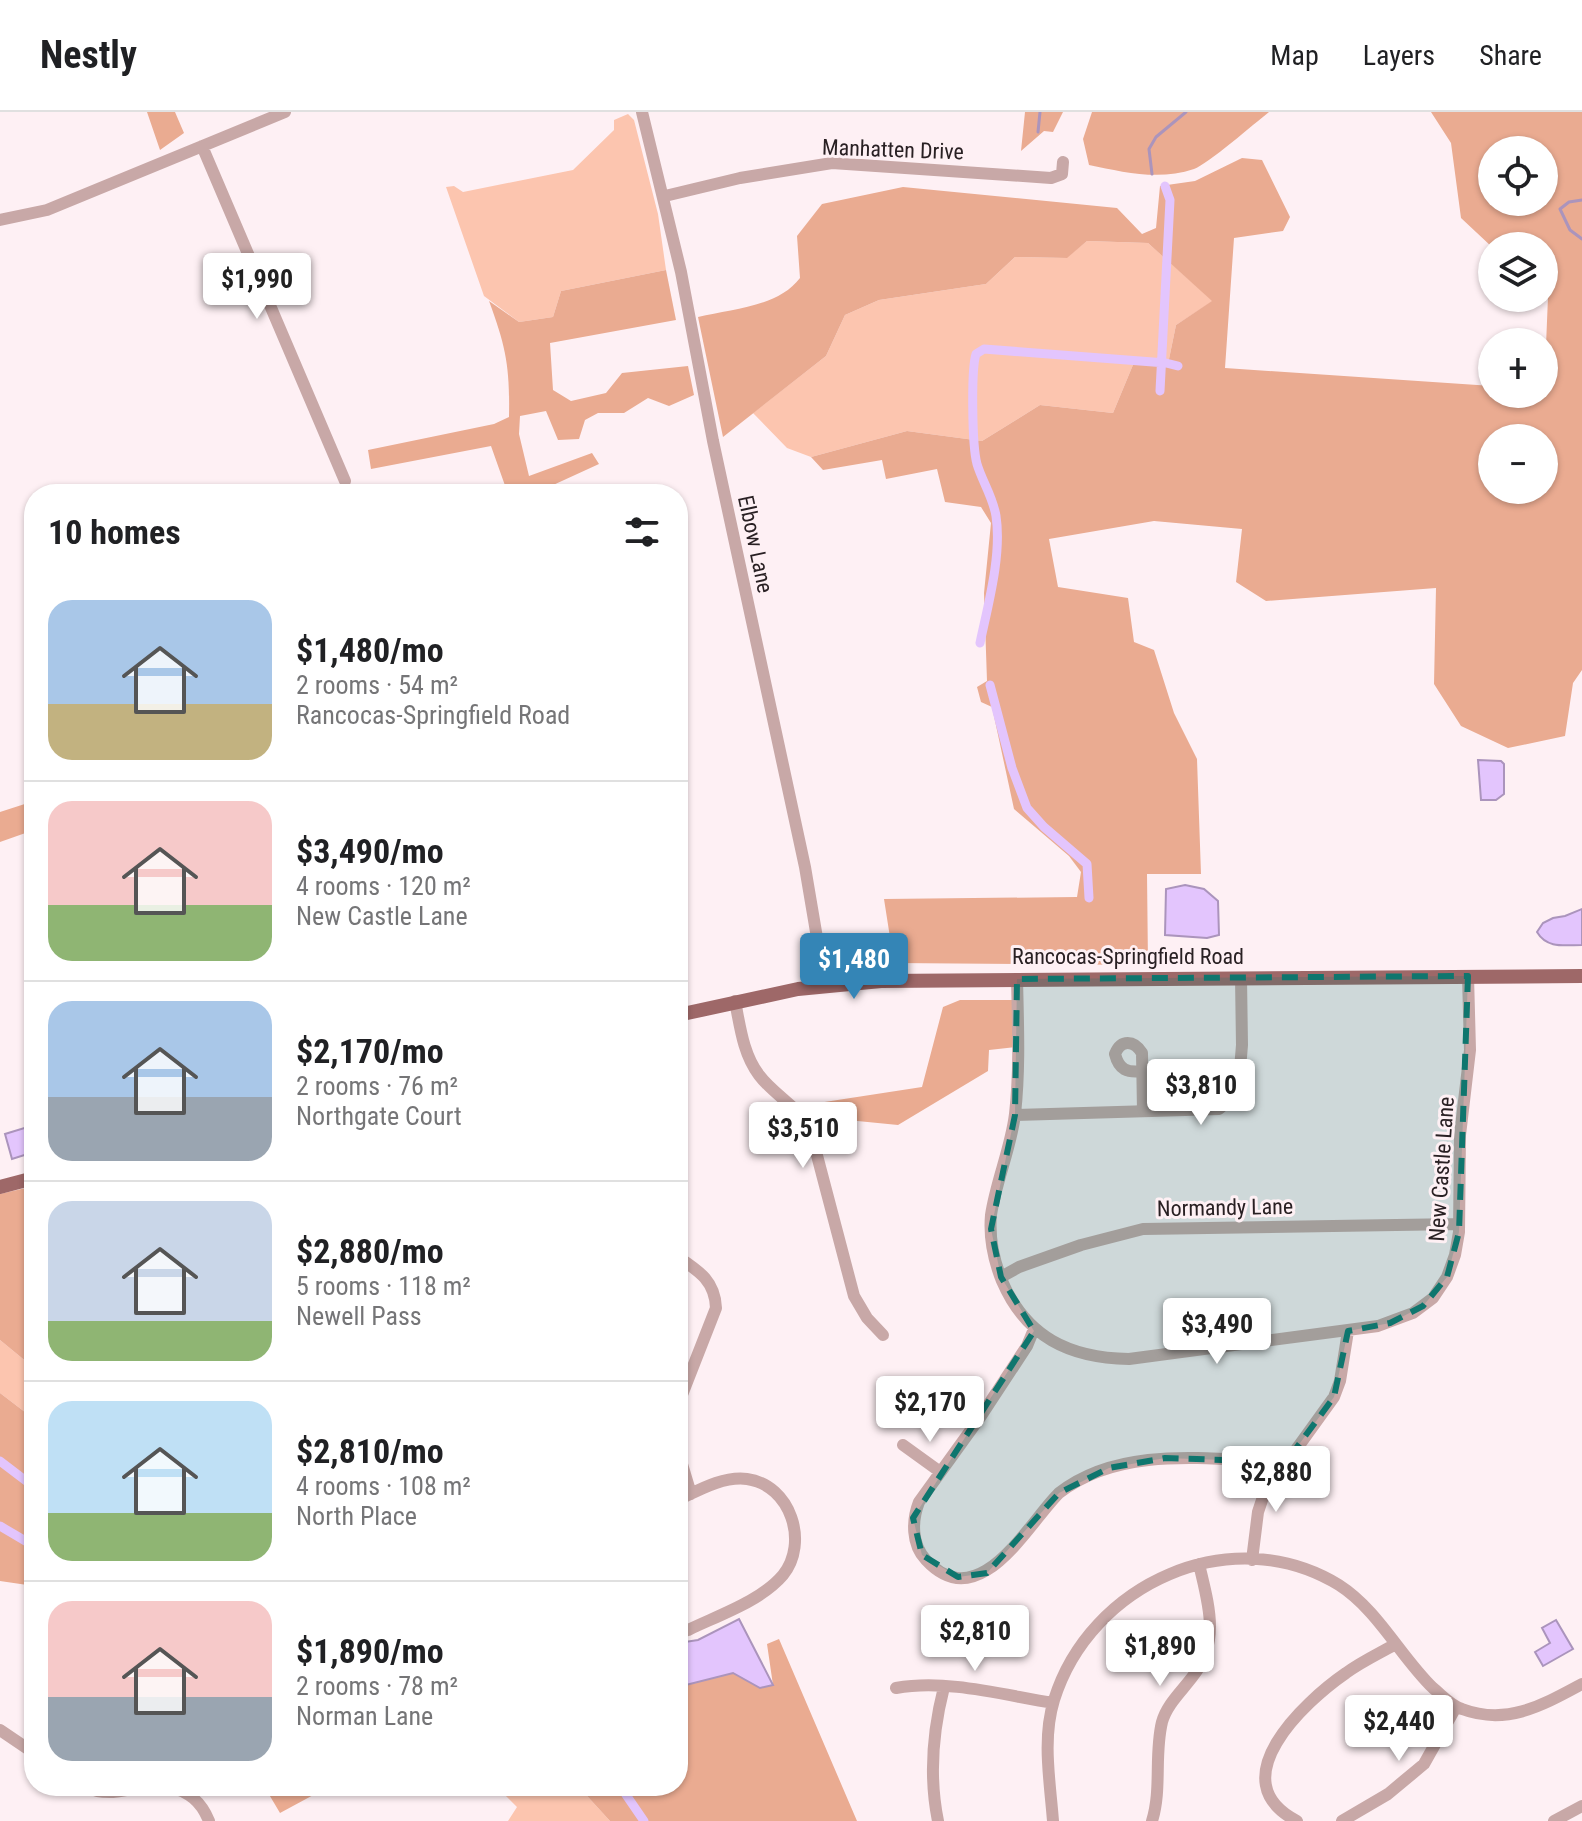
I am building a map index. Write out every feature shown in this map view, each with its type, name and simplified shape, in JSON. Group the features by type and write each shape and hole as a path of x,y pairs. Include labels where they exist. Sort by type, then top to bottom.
{"main road":[{"name":"Rancocas-Springfield Road","path":"688,1013 825,985 915,980 1582,976"},
{"path":"0,1187 24,1181"}],"street":[{"path":"0,220 47,210 285,112"},
{"name":"Elbow Lane","path":"642,112 665,196 696,342 713,441 805,867 825,985"},
{"path":"202,146 345,481"},
{"name":"Manhatten Drive","path":"665,196 740,178 832,163 1051,178 1062,174 1063,162"},
{"name":"New Castle Lane","path":"1017,979 1015,1115 991,1215 992,1242 1001,1277 1014,1303 1034,1329 1050,1341 1101,1357 1129,1359 1348,1331 1402,1319 1433,1298 1452,1266 1459,1224 1460,1135 1470,1030 1468,976"},
{"path":"1015,1115 1219,1109 1238,1093 1242,1045 1241,978"},
{"path":"735,1001 743,1040 754,1067 809,1125 854,1296 867,1318 883,1335"},
{"path":"1143,1071 1143,1111"},
{"name":"Normandy Lane","path":"1001,1277 1019,1267 1081,1245 1143,1229 1459,1224"},
{"path":"688,1264 707,1278 715,1292 716,1308 688,1379"},
{"path":"1034,1329 1027,1346 981,1416 923,1494 913,1518 916,1541 922,1555 934,1567 949,1575 968,1577 987,1573 1059,1493 1109,1468 1165,1458 1286,1462"},
{"path":"1252,1560 1260,1503 1334,1397 1340,1381 1348,1331"},
{"path":"903,1445 939,1471"},
{"path":"688,1495 711,1484 749,1479 780,1497 789,1512 797,1539 794,1559 771,1587 688,1630"},
{"path":"688,1484 691,1494"},
{"path":"1053,1821 1048,1746 1053,1703 1076,1652 1113,1607 1148,1583 1175,1570 1199,1564 1252,1560 1301,1569 1338,1585 1359,1601 1426,1681 1456,1707 1486,1715 1524,1712 1582,1684"},
{"path":"1152,1821 1159,1788 1162,1724 1173,1701 1204,1661 1211,1638 1211,1615 1199,1564"},
{"path":"1297,1821 1282,1812 1271,1798 1265,1771 1269,1753 1284,1731 1337,1680 1394,1645"},
{"path":"896,1688 916,1685 944,1687 1053,1703"},
{"path":"938,1821 933,1766 938,1711 944,1687"},
{"path":"1342,1821 1396,1789 1424,1764 1456,1707"},
{"path":"0,1730 24,1746"},
{"path":"192,1796 199,1802 209,1821"},
{"path":"1554,1821 1582,1806"}],"highlighted area":[{"path":"1468,976 1459,1232 1447,1277 1423,1306 1390,1323 1348,1331 1334,1397 1286,1462 1165,1458 1109,1468 1059,1493 987,1573 958,1577 922,1555 913,1518 1034,1331 1001,1277 991,1229 1015,1115 1017,979"}],"shaded area":[{"path":"147,112 175,112 184,133 160,150"},
{"path":"1025,112 1063,112 1053,132 1044,131 1021,151"},
{"path":"1092,112 1269,112 1201,166 1181,173 1154,175 1089,165 1083,139"},
{"path":"1431,112 1582,112 1582,670 1573,683 1565,736 1508,748 1461,726 1434,684 1436,588 1266,601 1236,582 1242,529 1154,521 1049,539 1058,587 1128,598 1134,642 1154,650 1174,713 1197,759 1201,874 1147,874 1148,965 894,963 884,899 1077,897 1081,872 1069,856 1014,809 992,707 981,702 977,687 987,681 984,593 991,523 981,507 945,502 937,469 886,479 882,460 823,470 811,457 907,431 982,441 1040,405 1113,413 1135,360 1168,364 1176,325 1212,301 1148,243 1087,241 1067,258 1015,257 986,284 879,300 845,315 826,356 723,437 698,317 767,301 791,288 800,278 797,236 822,204 903,187 1117,208 1142,234 1156,228 1160,186 1195,181 1242,158 1262,160 1290,217 1283,231 1234,238 1225,368 1478,385 1478,408 1558,408 1558,328 1547,328 1547,312 1558,312 1558,232 1478,234 1461,218 1451,143"},
{"path":"628,114 634,120 658,214 666,270 561,291 553,317 519,322 484,296 446,187 454,186 463,192 573,170 614,130 614,120"},
{"path":"1087,241 1148,243 1213,301 1176,325 1168,364 1135,360 1113,413 1040,405 982,441 907,431 811,457 787,448 753,413 826,356 845,315 879,300 986,284 1015,257 1066,258"},
{"path":"666,270 676,320 550,343 553,390 571,401 606,393 622,373 688,366 694,395 669,406 648,398 624,413 598,413 585,420 579,439 558,440 546,411 520,416 519,434 529,476 592,453 599,464 555,484 504,484 491,446 371,469 368,450 494,424 509,417 506,358 489,301 519,322 553,317 561,291"},
{"path":"1478,760 1501,761 1504,764 1504,794 1496,800 1481,800"},
{"path":"24,804 24,834 0,842 0,812"},
{"path":"1185,885 1204,889 1218,901 1219,935 1207,938 1165,935 1166,889"},
{"path":"1582,909 1582,945 1551,944 1537,932 1543,923"},
{"path":"960,1000 1016,1000 1016,1047 989,1050 988,1071 898,1125 827,1118 818,1103 922,1087 943,1007"},
{"path":"24,1128 24,1155 12,1159 5,1134"},
{"path":"24,1188 24,1360 0,1340 0,1194"},
{"path":"0,1340 24,1360 24,1411 0,1393"},
{"path":"0,1393 24,1411 24,1585 0,1581"},
{"path":"739,1619 773,1685 760,1688 733,1673 688,1684 688,1642 698,1640"},
{"path":"1556,1620 1573,1649 1543,1666 1535,1652 1550,1643 1542,1628"},
{"path":"779,1639 857,1821 610,1821 587,1796 688,1796 688,1684 733,1673 760,1688 773,1685 767,1644"},
{"path":"270,1796 311,1796 280,1813"},
{"path":"506,1796 587,1796 610,1821 508,1821 517,1807"}],"waterway":[{"path":"1038,132 1040,112"},
{"path":"1152,174 1149,149 1156,137 1186,112"},
{"path":"1160,391 1170,200 1165,186"},
{"path":"1582,200 1569,202 1560,209 1570,230 1582,239"},
{"path":"980,643 993,580 997,531 995,509 975,455 973,391 976,354 984,349 1178,366"},
{"path":"990,685 1012,768 1027,808 1087,864 1089,898"},
{"path":"0,1461 24,1479"},
{"path":"0,1526 24,1540"},
{"path":"627,1796 644,1821"}]}
